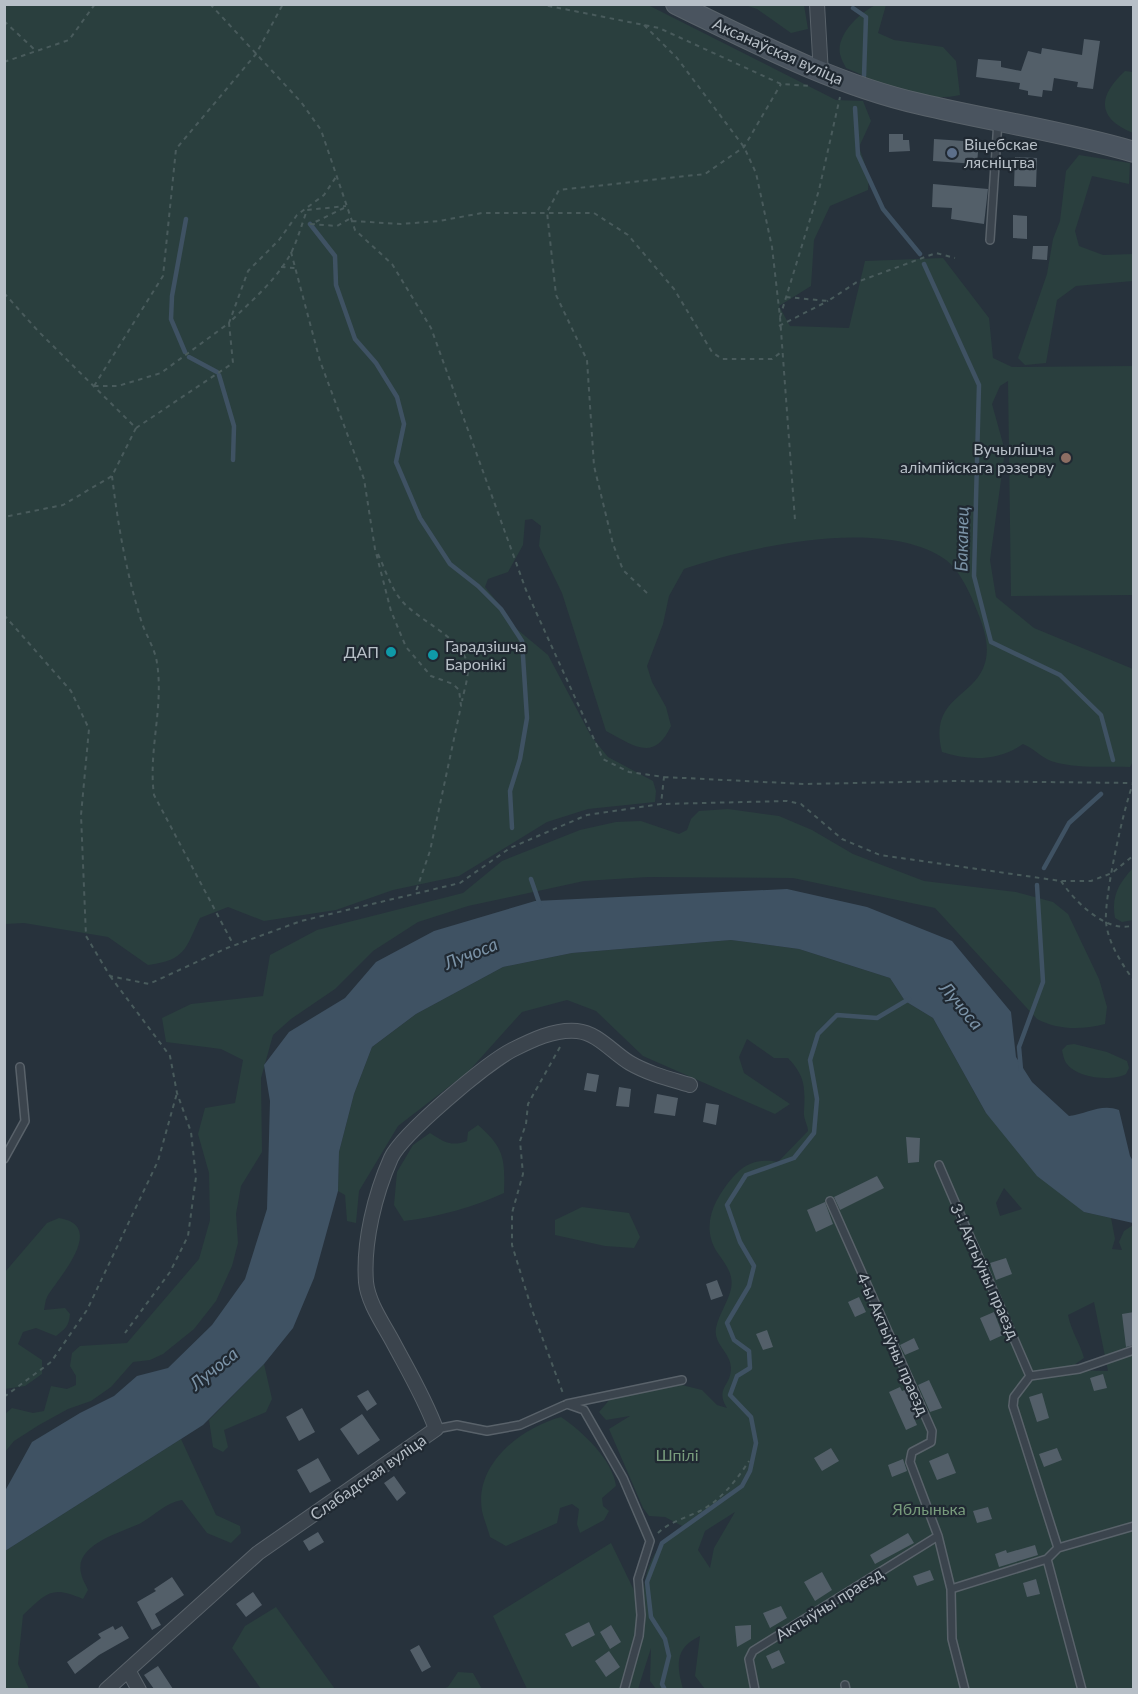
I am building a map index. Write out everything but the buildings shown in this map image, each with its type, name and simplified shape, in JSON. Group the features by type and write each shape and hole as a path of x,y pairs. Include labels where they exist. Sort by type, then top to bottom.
{"street":[{"name":"Аксанаўская вуліца","path":"676,4 821,74 845,82 920,104 1058,132 1134,152"},
{"path":"817,4 821,74"},
{"path":"436,1429 426,1401 375,1309 366,1283 369,1233 392,1156 410,1132 510,1051 548,1033 572,1031 607,1044 638,1067 690,1085"},
{"name":"Слабадская вуліца","path":"106,1689 258,1553 436,1429"},
{"path":"128,1670 139,1689"}],"lane":[{"path":"990,240 999,119"},
{"path":"4,1159 25,1121 20,1066"},
{"name":"3-і Актыўны праезд","path":"939,1165 1030,1376"},
{"name":"4-ы Актыўны праезд","path":"830,1201 932,1431 931,1442 912,1452 910,1462 938,1536 951,1589 952,1639 965,1689"},
{"path":"1058,1548 1013,1406 1014,1397 1030,1376 1079,1369 1134,1350"},
{"name":"Слабадская вуліца","path":"436,1429 457,1425 487,1431 520,1425 567,1404 682,1380"},
{"path":"567,1404 585,1410 623,1478 650,1541 638,1579 641,1615 639,1636 624,1689"},
{"path":"951,1589 1047,1559 1058,1548 1134,1526"},
{"name":"Актыўны праезд","path":"755,1689 749,1659 753,1651 938,1536"},
{"path":"1047,1559 1082,1689"}],"path":[{"path":"4,62 69,40 95,4"},
{"path":"210,4 301,102 321,130 355,230 392,264 431,328 526,590 603,759 628,772 664,777 805,784 954,781 1133,782 1112,873 1106,923 1111,943 1134,981"},
{"path":"94,386 163,276 176,149 256,54 282,4"},
{"path":"538,4 659,28 781,84 809,86 845,82 832,126 819,190 780,317 795,520"},
{"path":"4,21 35,50"},
{"path":"644,24 677,58 744,147 756,173 772,247 780,317"},
{"path":"647,593 623,570 613,544 594,466 586,360 556,296 547,212 559,190 705,174 744,147 781,84"},
{"path":"4,517 63,505 112,476 136,428 233,363 229,323 248,271 279,240 297,215 307,210 324,195 337,175"},
{"path":"307,210 346,206"},
{"path":"346,206 339,213 311,224 337,226 351,219 400,224 439,221 482,213 594,213 628,235 674,289 712,352 722,359 772,359 782,352"},
{"path":"94,386 118,386 161,373 229,323 270,283 291,252 307,210"},
{"path":"291,252 320,360 364,479 375,549 391,611 406,647 431,676 453,684 459,690 461,706"},
{"path":"779,327 828,302 857,282 936,253 955,258"},
{"path":"281,267 295,268"},
{"path":"4,293 136,428"},
{"path":"786,297 828,302"},
{"path":"112,476 121,545 141,622 157,659 161,693 151,773 154,795 233,945"},
{"path":"375,549 401,600 437,631 458,645 466,658 468,670 430,851 415,894"},
{"path":"4,615 71,691 89,729 81,815 86,936 110,976 170,1056 177,1094 191,1132 196,1177 188,1236 170,1272 125,1333"},
{"path":"661,804 664,777"},
{"path":"110,976 149,984 233,945 301,921 460,883 510,848 587,815 661,804 787,801 801,804 842,838 880,855 1060,881 1091,881 1112,873 1134,855"},
{"path":"1060,881 1070,895 1106,923 1127,927 1134,925"},
{"path":"567,1404 532,1310 512,1245 512,1213 523,1174 519,1141 526,1124 528,1104 572,1031"},
{"path":"4,1396 51,1362 87,1310 158,1161 177,1094"},
{"path":"650,1541 664,1527 702,1510 731,1487 749,1461"}],"green space":[{"path":"5,4 648,5 836,100 863,101 871,121 859,147 869,176 868,190 830,206 814,240 811,286 779,306 790,326 849,328 865,261 943,258 989,318 993,358 1012,367 1133,366 1133,595 1011,596 1008,381 1000,386 992,404 1005,451 990,560 996,597 1034,628 1133,669 1134,760 1130,767 1060,764 1023,744 1004,754 984,758 963,757 942,752 939,734 941,720 954,700 980,675 987,655 986,639 976,608 962,579 946,560 920,547 889,540 854,537 780,544 684,569 669,596 663,624 647,666 652,682 666,707 671,726 664,737 650,748 634,745 606,731 562,593 539,546 541,526 532,519 525,520 523,545 508,572 488,579 485,587 498,603 506,620 548,655 591,736 608,757 653,781 656,791 655,802 588,809 547,822 459,876 393,890 336,910 264,921 228,907 200,918 183,951 161,963 148,965 108,937 24,923 5,924"},
{"path":"745,5 804,5 808,29 791,33 757,9"},
{"path":"876,5 886,5 878,33 894,40 943,47 956,61 960,95 930,97 916,95 846,68 840,54 845,32 863,13"},
{"path":"1125,71 1133,72 1133,133 1113,121 1107,114 1105,106 1109,90"},
{"path":"1079,155 1130,163 1129,184 1092,176 1075,231 1079,246 1103,255 1133,254 1133,281 1076,286 1057,300 1046,363 1025,365 1018,358 1047,274 1053,239 1060,221 1066,171"},
{"path":"728,809 779,816 812,830 853,854 924,881 1016,892 1053,902 1068,914 1099,979 1107,1007 1105,1024 1070,1028 1037,1019 935,908 793,878 648,877 584,881 468,906 418,922 373,951 335,989 291,1019 273,1035 261,1078 262,1152 241,1186 236,1214 238,1243 232,1266 216,1301 194,1329 163,1354 150,1360 133,1362 111,1387 91,1401 68,1409 39,1425 14,1441 5,1452 5,1414 12,1408 33,1413 44,1411 51,1386 67,1389 76,1385 76,1376 70,1366 72,1353 80,1346 127,1343 199,1259 210,1220 209,1173 198,1134 205,1108 235,1103 243,1060 221,1049 166,1042 162,1018 191,1004 263,996 270,955 317,930 463,893 502,861 580,830 616,822 641,821 679,834 687,830 691,819 699,811"},
{"path":"1133,868 1133,920 1122,922 1115,918 1115,896"},
{"name":"Яблынька","path":"731,940 799,949 890,978 905,1001 933,1018 986,1113 1084,1212 1111,1218 1115,1239 1112,1249 1122,1250 1119,1242 1124,1231 1133,1225 1133,1689 705,1689 695,1676 700,1636 682,1651 679,1672 683,1689 656,1689 650,1681 651,1648 638,1689 527,1689 493,1616 611,1543 646,1615 644,1589 650,1564 663,1542 684,1527 665,1517 649,1516 643,1508 609,1429 630,1416 606,1420 599,1412 611,1398 682,1385 702,1390 717,1405 727,1408 722,1396 730,1375 731,1364 717,1339 716,1328 730,1294 732,1283 728,1269 712,1242 710,1222 712,1212 726,1185 738,1172 759,1161 778,1162 808,1131 804,1114 803,1083 798,1071 788,1058 774,1058 747,1039 739,1057 744,1073 790,1104 775,1114 643,1056 596,1011 567,1000 522,1012 468,1072 398,1126 359,1191 356,1223 347,1221 345,1195 338,1191 339,1152 354,1094 372,1047 416,1014 503,967 572,953","holes":["1004,1188 1022,1209 1000,1216 996,1203","1094,1302 1108,1371 1067,1370 1084,1358 1068,1315","735,1512 714,1548 710,1568 698,1550 705,1531"]},
{"path":"1074,1044 1107,1052 1127,1061 1129,1068 1126,1074 1104,1078 1078,1073 1067,1064 1062,1050 1067,1045"},
{"path":"478,1125 494,1141 502,1155 504,1193 456,1211 404,1221 394,1205 397,1172 413,1145 430,1133 448,1143 461,1143 467,1141 468,1132"},
{"path":"582,1207 629,1213 640,1237 634,1248 605,1246 555,1235 555,1220"},
{"path":"59,1218 73,1223 79,1230 80,1239 72,1260 47,1297 44,1310 65,1308 70,1314 69,1322 56,1336 36,1328 23,1332 18,1344 42,1360 42,1374 25,1386 5,1389 5,1272 47,1223"},
{"path":"264,1364 272,1399 266,1412 224,1430 228,1447 223,1452 213,1447 209,1420"},
{"path":"561,1417 587,1438 609,1466 616,1486 602,1498 603,1506 609,1511 604,1520 580,1533 577,1524 579,1509 572,1504 560,1508 557,1523 506,1546 490,1537 484,1518 481,1494 485,1478 503,1451 516,1439 546,1422"},
{"path":"181,1439 216,1515 240,1526 241,1533 231,1543 207,1533 182,1500 165,1506 141,1523 102,1540 85,1554 81,1563 82,1575 88,1590 83,1599 64,1592 56,1592 38,1601 23,1615 18,1664 29,1689 5,1690 5,1551"},
{"path":"276,1607 335,1689 261,1689 232,1648 245,1626"},
{"path":"458,1672 473,1673 482,1689 442,1689 448,1687"}],"water":[{"name":"Лучоса","path":"787,889 867,907 952,941 1011,1012 1016,1057 1032,1082 1069,1116 1100,1108 1119,1110 1133,1161 1133,1223 1084,1212 1037,1176 986,1113 933,1018 905,1001 890,978 799,949 731,940 572,953 503,967 416,1014 372,1047 354,1094 339,1152 338,1191 314,1278 293,1328 264,1364 203,1425 5,1551 5,1491 32,1442 80,1413 114,1396 137,1376 168,1368 212,1325 245,1279 267,1209 270,1101 264,1065 289,1032 345,998 376,962 434,931 535,901"}],"waterway":[{"name":"Баканец","path":"853,8 866,17 864,76"},
{"name":"Баканец","path":"855,108 858,155 883,209 920,254"},
{"path":"185,352 171,319 172,296 186,219"},
{"path":"310,224 335,256 336,285 355,339 376,363 397,397 404,424 396,462 420,518 450,564 478,586 501,609 522,641 527,718 520,759 510,791 512,828"},
{"name":"Баканец","path":"924,264 979,385 974,576 991,642 1060,675 1101,715 1113,760"},
{"path":"189,357 217,372"},
{"path":"219,375 234,426 233,460"},
{"name":"Баканец","path":"1044,868 1069,823 1101,794"},
{"path":"531,879 540,905"},
{"name":"Баканец","path":"1021,1070 1019,1047 1043,982 1037,885"},
{"path":"665,1690 662,1684 669,1656 665,1639 651,1617 647,1582 662,1543 742,1486 750,1471 756,1443 751,1417 730,1395 737,1376 750,1368 749,1351 734,1340 727,1323 749,1286 754,1266 740,1242 727,1205 746,1175 794,1158 814,1133 817,1099 810,1060 818,1034 837,1015 877,1018 909,999"}],"place":[{"name":"Віцебскае лясніцтва","path":"952,153"},
{"name":"Вучылішча алімпійскага рэзерву","path":"1066,458"},
{"name":"ДАП","path":"391,652"},
{"name":"Гарадзішча Баронікі","path":"433,655"}],"park label":[{"name":"Шпілі","path":"677,1455"}]}
